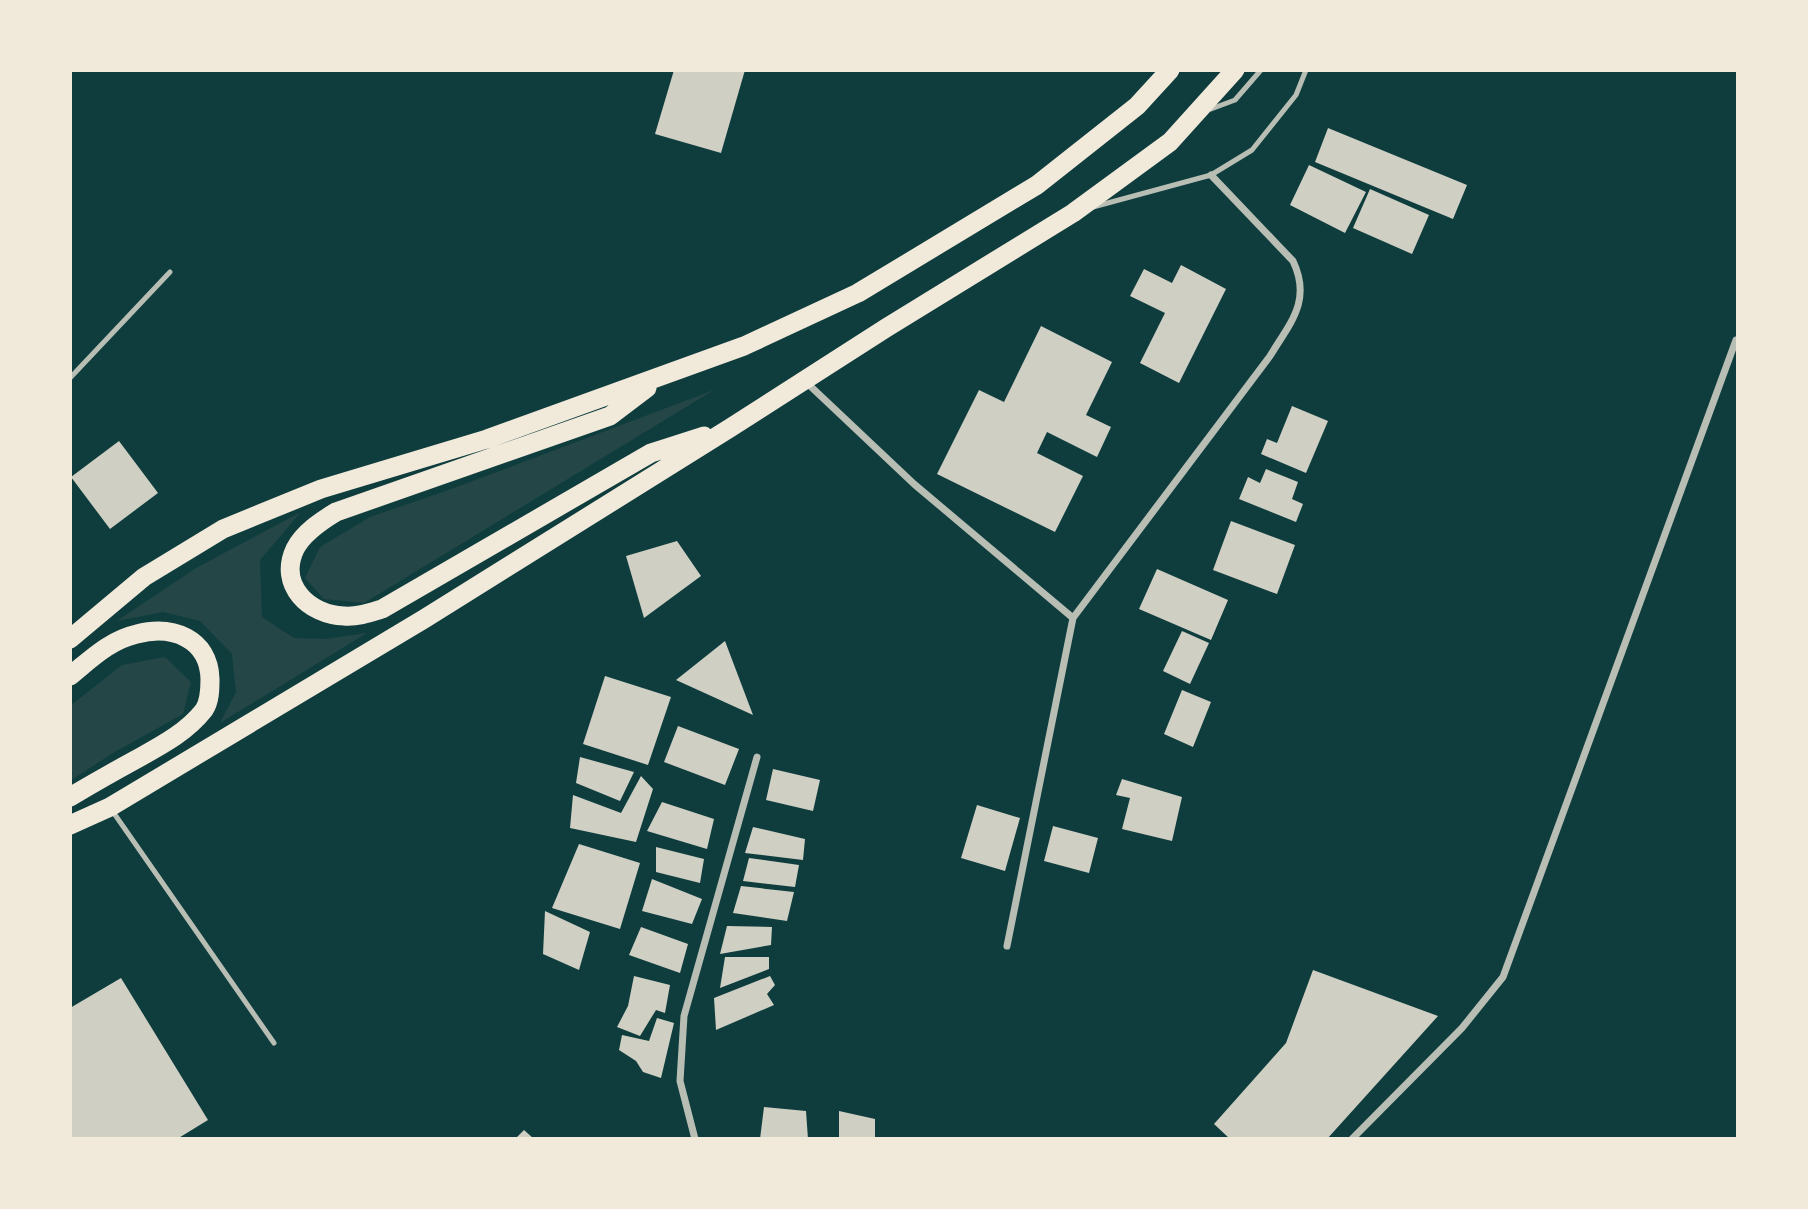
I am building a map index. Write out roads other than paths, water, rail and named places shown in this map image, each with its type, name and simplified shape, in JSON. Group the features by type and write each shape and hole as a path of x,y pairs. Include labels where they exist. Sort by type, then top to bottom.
{"highway":[{"path":"70,639 144,577 223,529 320,489 487,439 744,346 858,293 1037,185 1137,107 1170,70"},
{"path":"70,825 110,807 424,619 1073,213 1170,142 1235,70"},
{"path":"665,375 610,416 336,512 321,521 296,548 291,574 299,597 310,607 343,616 382,609 651,453 730,428"},
{"path":"70,676 116,640 159,630 186,636 203,652 210,667 210,693 205,708 179,735 70,797"}],"street":[{"path":"1007,946 1073,618 1270,356 1297,313 1301,299 1298,273 1293,261 1211,175"},
{"path":"1352,1139 1462,1028 1503,976 1736,340"},
{"path":"804,380 914,484 1073,618"},
{"path":"695,1139 680,1081 684,1016 757,757"}],"lane":[{"path":"1194,114 1235,100 1261,70"},
{"path":"1073,213 1211,175 1252,150 1296,96 1306,70"},
{"path":"70,378 170,272"},
{"path":"110,807 274,1043"}]}
